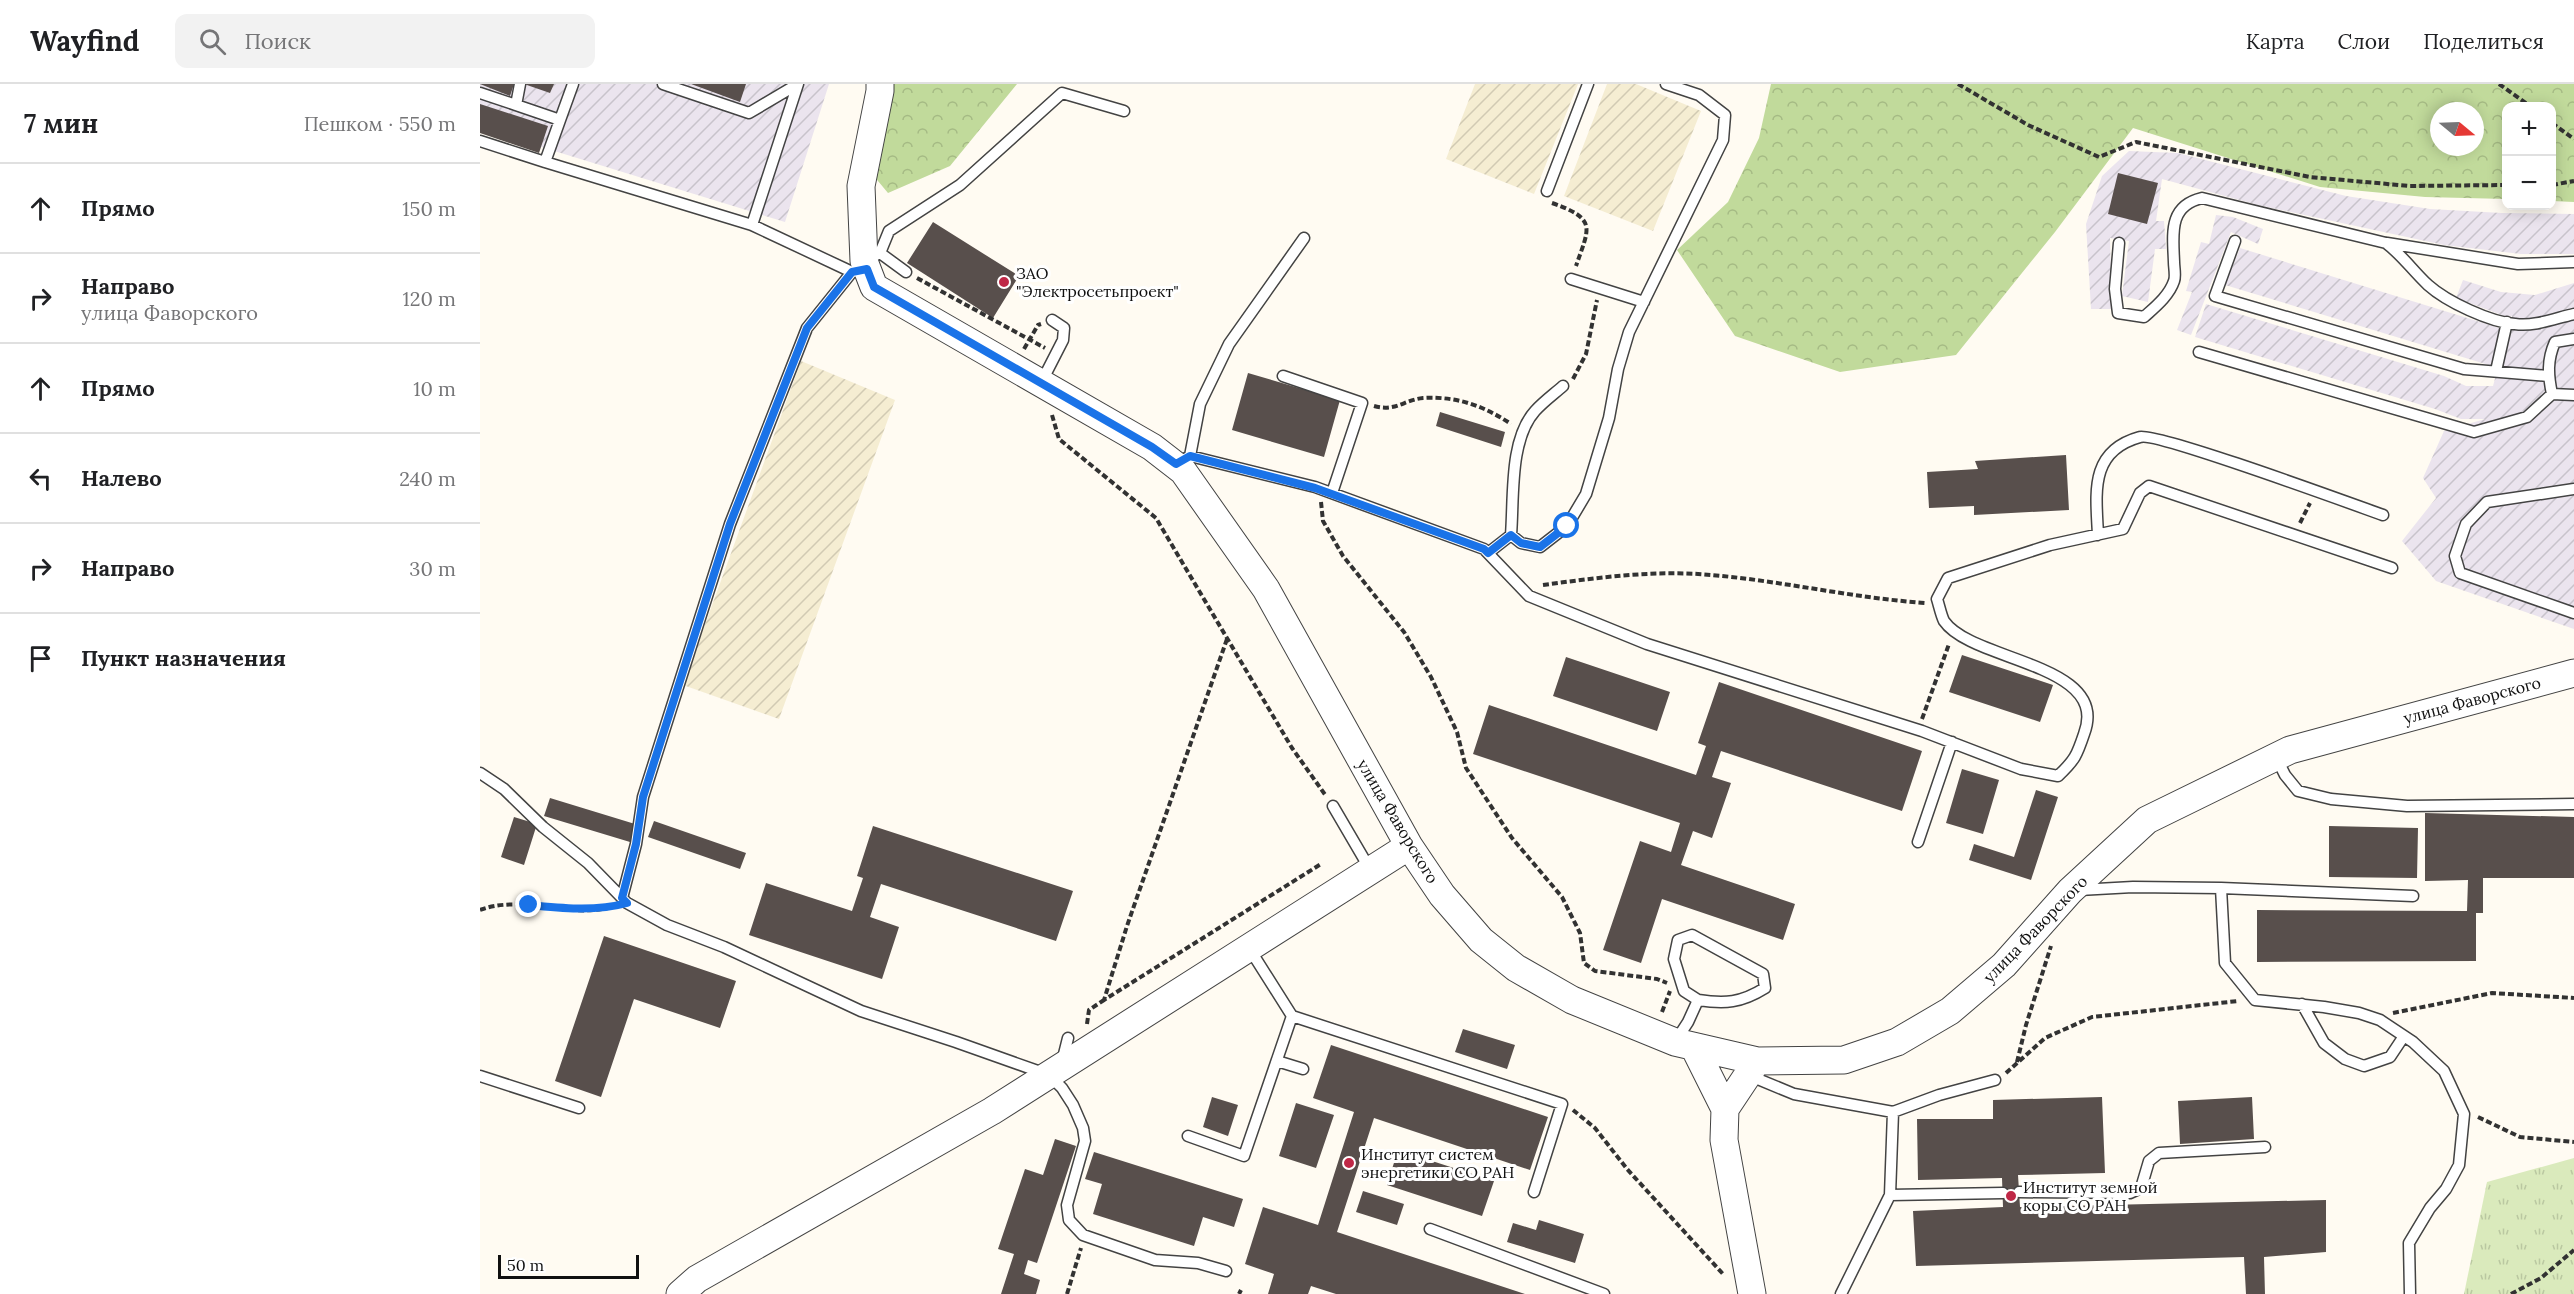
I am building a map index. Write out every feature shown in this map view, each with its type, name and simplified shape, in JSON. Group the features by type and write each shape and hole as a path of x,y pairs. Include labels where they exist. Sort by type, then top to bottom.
{"street":[{"path":"867,269 861,186 880,84"},
{"name":"улица Фаворского","path":"867,269 1041,383 1152,447 1183,460 1190,480 1266,589 1409,846 1442,895 1481,940 1516,968 1572,1000 1676,1037 1753,1068 1844,1060 1897,1042 1950,1011 2004,965 2070,891 2147,820 2290,750 2574,673"},
{"path":"680,1294 697,1280 970,1124 1055,1072 1409,846"},
{"path":"1676,1037 1725,1109"},
{"path":"1752,1294 1723,1133 1725,1109 1753,1068"}],"lane":[{"path":"516,105 520,84"},
{"path":"545,162 573,84"},
{"path":"663,84 750,113 798,84"},
{"path":"752,225 798,84"},
{"path":"1547,191 1588,84"},
{"path":"1511,535 1521,543 1540,547 1567,526 1586,494 1609,418 1629,332 1723,140 1725,115 1700,95 1666,84"},
{"path":"480,93 560,120"},
{"path":"624,901 643,797 730,524 807,328 867,269 889,231 960,185 1062,93 1124,111"},
{"path":"480,141 752,225 867,269 906,272"},
{"path":"2119,243 2115,289 2118,313 2144,317 2162,301 2174,280 2176,216 2191,200 2202,198 2386,243 2518,264 2574,262"},
{"path":"1304,238 1229,344 1200,404 1183,460 1332,493 1484,549 1529,596 1647,645 1918,729 2021,769 2058,776 2075,760 2089,722 2084,700 2054,673 1964,637 1944,621 1937,599 1948,578 2050,545 2123,529 2140,493 2149,486 2392,568"},
{"path":"2235,241 2215,296 2464,369 2548,376"},
{"path":"2386,243 2400,254 2429,286 2485,316 2507,322 2528,324 2574,314"},
{"path":"1571,279 1644,302"},
{"path":"1041,383 1063,340 1064,328 1052,320"},
{"path":"2496,371 2507,322"},
{"path":"2552,394 2548,376 2550,354 2555,342 2574,339"},
{"path":"2199,352 2394,411 2474,432 2527,417 2552,394 2574,395"},
{"path":"1283,375 1362,403 1332,493"},
{"path":"1488,553 1511,535 1517,447 1522,431 1534,412 1563,386"},
{"path":"2098,535 2097,476 2106,458 2122,445 2142,436 2189,448 2383,515"},
{"path":"2574,489 2487,502 2466,524 2455,556 2460,573 2574,613"},
{"path":"1918,842 1952,742"},
{"path":"2276,757 2285,775 2298,791 2331,799 2408,806 2574,804"},
{"path":"480,773 504,789 543,827 588,864 624,901 667,925 724,947 861,1011 1055,1072"},
{"path":"1333,806 1364,859 1374,868"},
{"path":"2070,891 2133,887 2221,888 2413,896"},
{"path":"2221,888 2225,963 2255,1000 2302,1004 2372,1017 2404,1036 2444,1071 2461,1107 2464,1114 2458,1165 2446,1189 2430,1208 2409,1243 2410,1294"},
{"path":"1692,935 1763,974 1764,987 1748,999 1720,1003 1698,1000 1684,991 1674,959 1678,940 1692,935"},
{"path":"1249,948 1292,1016 1562,1104 1534,1192"},
{"path":"1676,1037 1688,1022 1698,1000"},
{"path":"2302,1004 2324,1043 2345,1059 2364,1066 2390,1057 2404,1036"},
{"path":"1188,1136 1244,1156 1292,1016"},
{"path":"1068,1038 1055,1072 1083,1128 1085,1142 1066,1205 1069,1220 1085,1236 1155,1260 1198,1263 1226,1271"},
{"path":"1277,1061 1303,1069"},
{"path":"1753,1068 1794,1094 1893,1112 1939,1095 1995,1080"},
{"path":"480,1076 579,1108"},
{"path":"1841,1294 1890,1195 1893,1112"},
{"path":"2019,1192 2130,1193 2141,1188 2149,1161 2159,1153 2265,1147"},
{"path":"1890,1195 2003,1193"},
{"path":"1430,1229 1604,1294"}],"path":[{"path":"1958,84 2028,125 2099,157 2136,142 2310,177 2410,186 2502,185"},
{"path":"2499,84 2524,102"},
{"path":"2556,126 2574,139"},
{"path":"2556,184 2574,181"},
{"path":"1547,191 1546,199 1549,202 1581,217 1588,227 1587,239 1571,279"},
{"path":"906,272 1036,344"},
{"path":"1563,386 1574,378 1586,354 1599,288"},
{"path":"1028,341 1038,325 1052,320"},
{"path":"1362,403 1386,410 1422,398 1469,401 1522,431"},
{"path":"1052,412 1059,439 1156,518 1292,748 1333,806"},
{"path":"2294,535 2316,492"},
{"path":"1321,504 1323,521 1342,556 1404,633 1431,677 1458,732 1466,768 1512,838 1562,897 1580,933 1584,963 1595,971 1657,979 1684,991"},
{"path":"1521,588 1607,576 1697,574 1809,587 1881,600 1939,603"},
{"path":"1918,729 1954,629"},
{"path":"1104,1000 1127,926 1227,639"},
{"path":"1087,1027 1089,1010 1321,864"},
{"path":"480,910 490,906 529,905 607,909 624,901"},
{"path":"2017,1062 2052,941"},
{"path":"1672,986 1676,1037"},
{"path":"2372,1017 2492,993 2574,998"},
{"path":"1995,1080 2045,1038 2092,1017 2255,1000"},
{"path":"2461,1107 2490,1124 2520,1137 2574,1142"},
{"path":"1572,1110 1595,1128 1627,1168 1723,1274"},
{"path":"1067,1294 1085,1236"},
{"path":"2511,1294 2541,1278 2574,1250"}],"shaded area":[{"path":"480,84 829,84 785,222 480,128"},
{"path":"1475,84 1578,84 1534,194 1446,159"},
{"path":"1607,84 1636,84 1701,111 1653,231 1564,196"},
{"path":"2129,151 2178,153 2346,196 2430,209 2574,214 2574,254 2521,254 2444,245 2258,205 2162,179 2156,221 2164,221 2166,249 2155,249 2148,302 2122,296 2129,241 2110,238 2112,309 2091,309 2086,224 2102,176"},
{"path":"2216,215 2233,217 2263,229 2258,244 2231,232 2191,335 2177,330 2192,292 2186,291 2201,242 2209,244"},
{"path":"2240,248 2503,329 2492,366 2225,285"},
{"path":"2463,280 2501,292 2535,295 2574,283 2574,629 2436,581 2402,541 2436,498 2423,478 2444,431 2485,419 2461,419 2435,409 2195,337 2206,304 2444,376 2466,386 2493,386 2512,316 2507,317 2456,298"},
{"path":"801,361 895,400 779,719 683,685"}],"green space":[{"path":"885,84 1017,84 950,166 888,193 863,163"},
{"path":"1771,84 2574,84 2574,202 2556,201 2556,102 2502,102 2502,199 2425,197 2320,187 2133,128 2055,232 1956,355 1840,372 1735,336 1677,250 1728,202 1759,138"},
{"path":"2574,1158 2574,1294 2464,1294 2487,1182"}],"building":[{"path":"480,84 514,84 510,96"},
{"path":"524,84 554,84 550,93"},
{"path":"691,84 746,84 740,102"},
{"path":"480,104 548,126 539,153 480,133"},
{"path":"2118,173 2158,183 2147,224 2108,214"},
{"path":"933,222 1019,276 993,318 907,263"},
{"path":"1248,373 1340,400 1324,457 1232,430"},
{"path":"1440,412 1505,432 1501,447 1436,426"},
{"path":"2066,455 2069,510 1974,515 1974,506 1929,508 1927,472 1978,469 1975,461"},
{"path":"1962,655 2053,685 2040,722 1949,692"},
{"path":"1566,657 1670,692 1657,731 1553,696"},
{"path":"1719,682 1922,751 1902,811 1721,751 1712,777 1731,783 1712,838 1693,831 1681,865 1795,904 1783,940 1662,899 1641,963 1603,950 1640,841 1671,852 1680,823 1473,754 1489,705 1696,775 1706,746 1698,743"},
{"path":"1962,769 1999,780 1983,834 1946,823"},
{"path":"2036,790 2058,797 2031,880 1969,860 1974,844 2014,857"},
{"path":"550,798 635,824 630,842 544,816"},
{"path":"2425,813 2574,817 2574,878 2483,878 2483,913 2476,913 2476,961 2257,962 2257,910 2467,911 2468,880 2425,881"},
{"path":"514,817 537,824 524,865 501,857"},
{"path":"654,821 746,853 740,869 648,837"},
{"path":"873,826 1073,891 1056,941 881,884 870,917 899,927 882,979 749,935 766,883 852,911 863,878 857,876"},
{"path":"2329,826 2418,828 2417,878 2329,877"},
{"path":"604,936 736,981 720,1028 634,999 601,1097 555,1081"},
{"path":"1463,1029 1515,1045 1507,1069 1455,1052"},
{"path":"1331,1045 1548,1117 1530,1170 1374,1118 1337,1232 1525,1294 1336,1294 1311,1286 1308,1294 1268,1294 1274,1274 1245,1264 1263,1207 1318,1225 1354,1112 1313,1098"},
{"path":"1212,1097 1238,1105 1228,1136 1203,1127"},
{"name":"Институт земной коры СО РАН","path":"2102,1097 2105,1173 2018,1175 2020,1207 2326,1200 2326,1252 2264,1257 2265,1294 2246,1294 2244,1257 1916,1266 1913,1211 2003,1207 2002,1178 1918,1180 1917,1119 1993,1119 1993,1100"},
{"path":"2252,1097 2254,1139 2180,1144 2178,1101"},
{"path":"1296,1103 1334,1115 1316,1168 1279,1156"},
{"path":"1055,1139 1076,1146 1037,1263 1028,1260 1024,1274 1040,1280 1036,1294 1001,1294 1014,1254 998,1249 1025,1169 1043,1175"},
{"path":"1398,1150 1494,1181 1482,1216 1387,1185"},
{"path":"1094,1152 1243,1199 1234,1227 1203,1217 1194,1246 1093,1214 1102,1184 1085,1179"},
{"path":"1363,1191 1404,1204 1397,1225 1356,1212"},
{"path":"1539,1220 1584,1234 1575,1263 1507,1242 1513,1223 1536,1230"}],"place":[{"name":"ЗАО \"Электросетьпроект\"","path":"1004,282"},
{"name":"Институт систем энергетики СО РАН","path":"1349,1163"},
{"name":"Институт земной коры СО РАН","path":"2011,1196"}],"route":[{"path":"529,905 607,909 627,903 622,898 636,844 643,797 730,524 807,328 852,272 867,269 874,287 1152,447 1176,464 1190,456 1315,488 1484,549 1488,553 1511,535 1521,543 1540,547 1567,526"}]}
